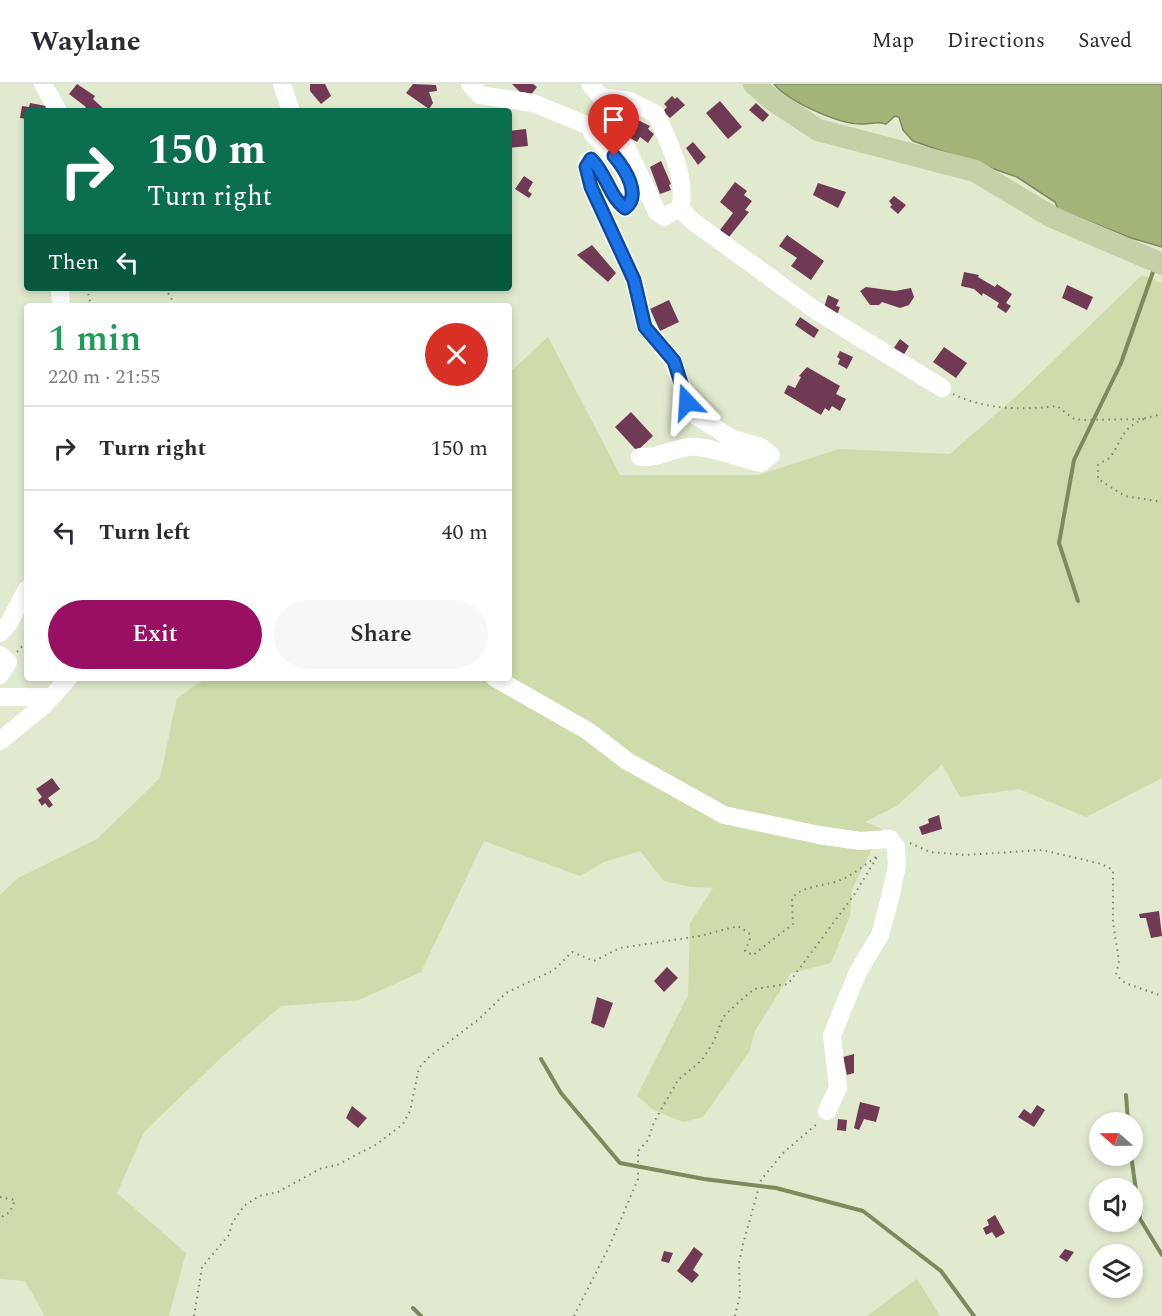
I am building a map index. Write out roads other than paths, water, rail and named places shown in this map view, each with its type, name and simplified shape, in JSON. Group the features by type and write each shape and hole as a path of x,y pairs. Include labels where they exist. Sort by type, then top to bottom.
{"main road":[{"path":"754,84 771,99 818,130 975,171 1052,217 1162,264"}],"street":[{"path":"43,84 56,108"},
{"path":"282,84 290,108"},
{"path":"470,84 480,95 533,103 610,135 627,148 657,212 664,217 680,208 683,197 680,184 657,114 630,101 602,97 590,84"},
{"path":"592,126 592,133 608,148 628,176 632,198 625,208 619,204 591,159 586,167 591,187 631,271 645,327 674,361 684,393 696,416 731,438 761,447 771,455 761,463 699,447 678,447 657,457 640,457"},
{"path":"680,208 691,220 815,310 942,388"},
{"path":"0,633 9,623 24,595"},
{"path":"0,655 8,662 0,675"},
{"path":"0,741 66,681"},
{"path":"500,681 588,731 637,767 724,814 819,835 860,841 890,839 896,847 897,865 891,894 880,935 858,972 832,1035 838,1088 827,1111"},
{"path":"0,697 50,697"}],"waterway":[{"path":"1078,601 1059,543 1074,460 1121,363 1154,269"},
{"path":"541,1059 561,1093 620,1163 704,1179 776,1188 863,1211 941,1271 974,1316"},
{"path":"1126,1095 1127,1112"},
{"path":"1133,1166 1140,1219 1162,1255"},
{"path":"413,1308 421,1316"}]}
